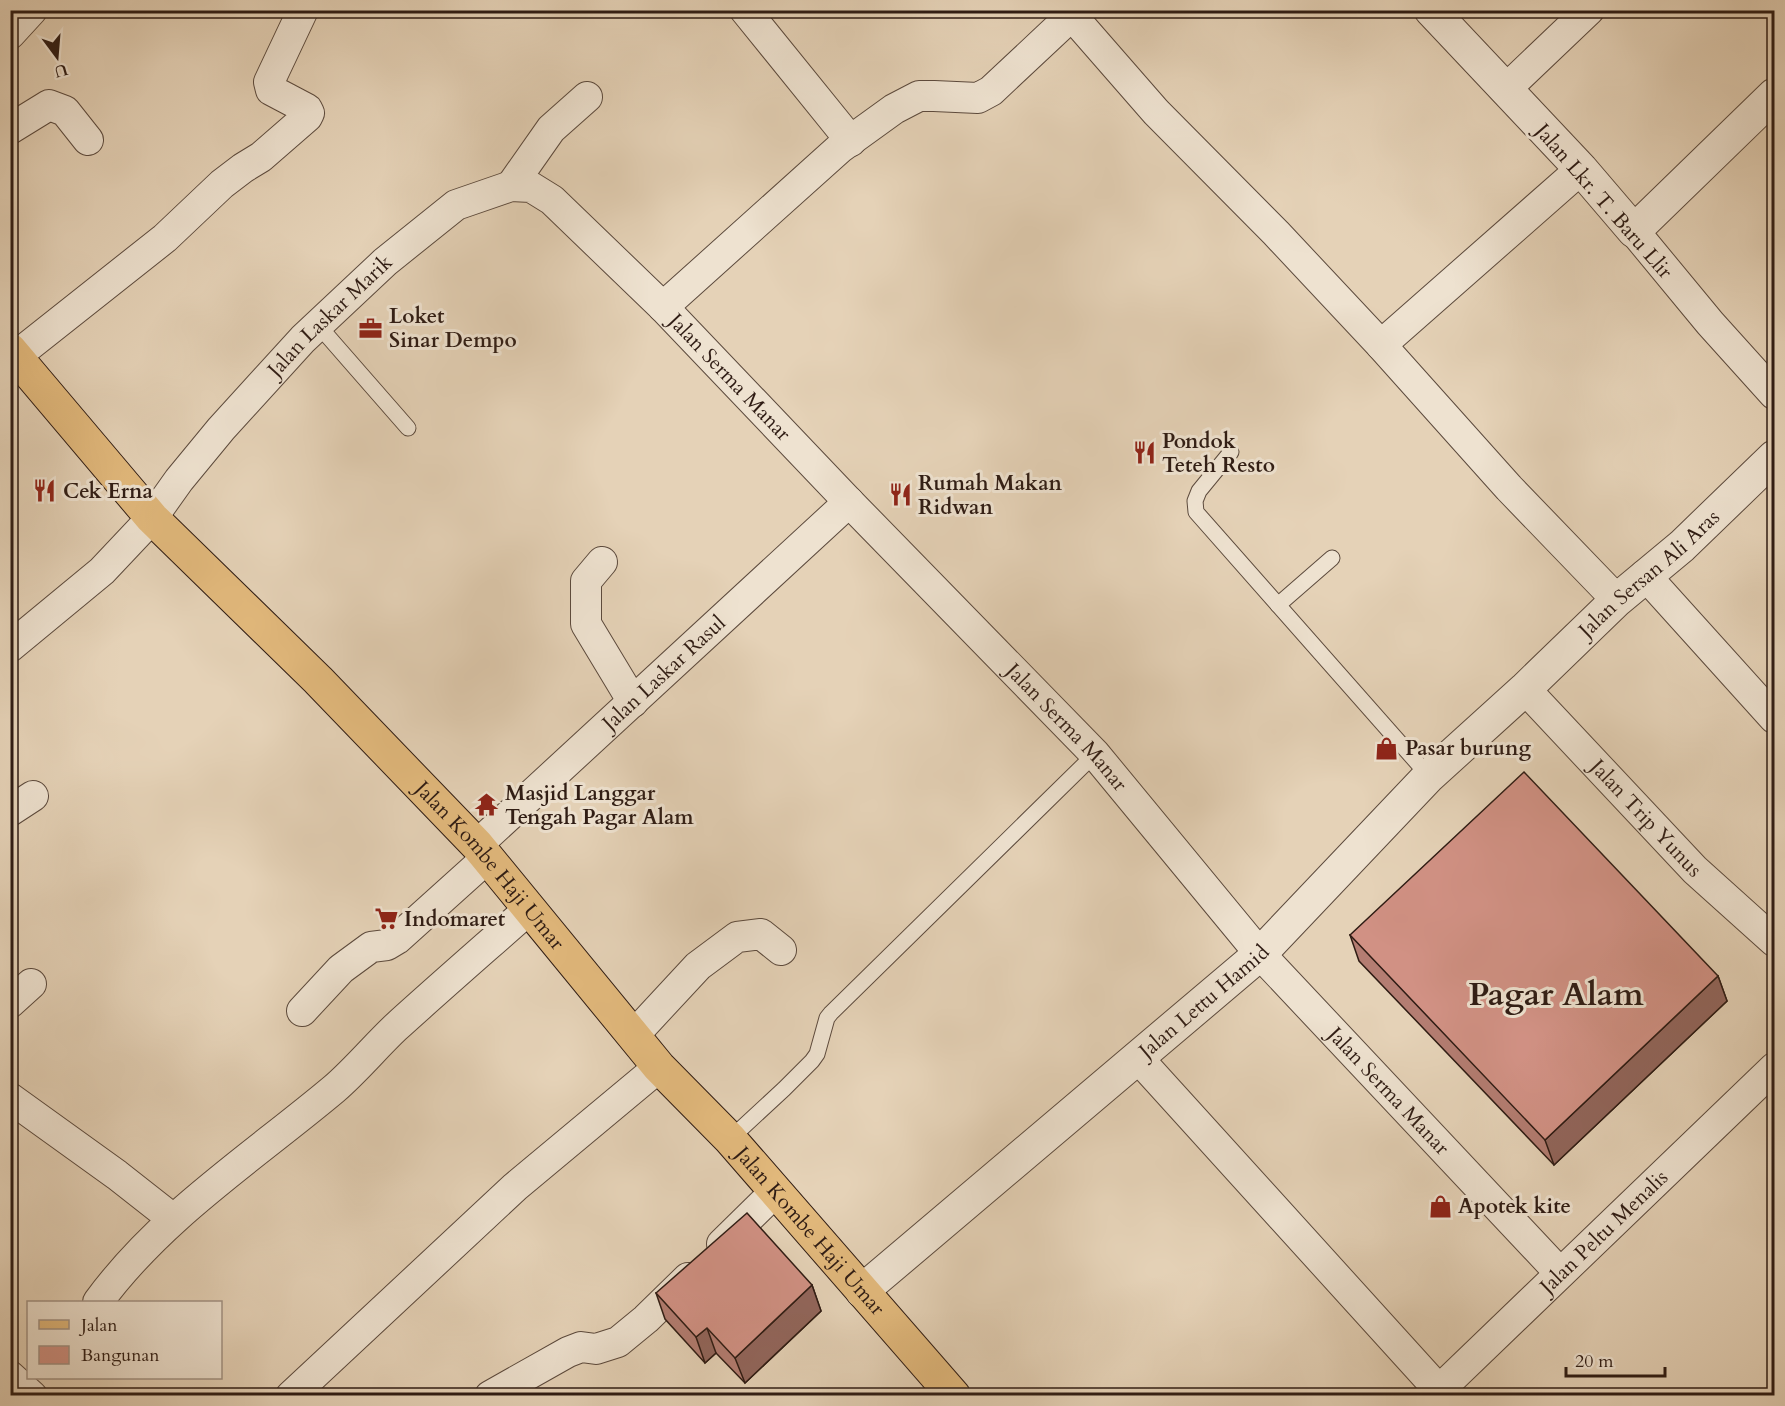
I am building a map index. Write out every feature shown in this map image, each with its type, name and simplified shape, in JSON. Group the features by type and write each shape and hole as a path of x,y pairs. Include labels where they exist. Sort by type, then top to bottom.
{"main road":[{"name":"Jalan Kombe Haji Umar","path":"13,353 152,518 318,680 482,852 659,1067 730,1139 954,1395"}],"street":[{"path":"10,34 32,10"},
{"path":"13,353 165,238 222,184 261,157 307,117 309,113 307,110 271,90 269,82 303,10"},
{"path":"745,10 851,141"},
{"path":"1505,90 1589,10"},
{"path":"663,306 851,141 894,109 919,96 978,98 991,91 1069,13 1156,112 1276,233 1381,345 1509,488 1617,600"},
{"name":"Jalan Lkr. T. Baru Llir","path":"1440,14 1505,90 1581,169 1710,323 1774,394"},
{"path":"1634,231 1774,95"},
{"path":"511,186 551,129 587,97"},
{"path":"10,129 49,105 65,111 88,140"},
{"path":"1381,345 1581,169"},
{"name":"Jalan Serma Manar","path":"511,186 531,187 552,200 663,306 849,502 1095,754 1260,954 1560,1273"},
{"name":"Jalan Laskar Marik","path":"10,647 102,571 152,518 179,480 221,429 318,325 385,262 456,205 511,186"},
{"name":"Jalan Sersan Ali Aras","path":"1525,689 1617,600 1682,546 1774,457"},
{"name":"Jalan Laskar Rasul","path":"302,1011 341,969 371,947 387,945 397,939 633,702 849,502"},
{"path":"602,562 586,581 586,624 633,702"},
{"path":"1645,575 1774,718"},
{"name":"Jalan Lettu Hamid","path":"862,1291 1260,954 1429,776 1525,689"},
{"name":"Jalan Trip Yunus","path":"1525,689 1695,870 1774,941"},
{"path":"99,1301 117,1277 173,1220 232,1169 336,1087 394,1029 528,910"},
{"path":"633,1036 698,966 737,937 761,934 781,950"},
{"path":"1137,1057 1436,1393"},
{"path":"291,1395 515,1187 659,1067"},
{"name":"Jalan Peltu Menalis","path":"1436,1393 1774,1068"},
{"path":"10,1098 117,1175 173,1220"},
{"path":"490,1395 568,1352 581,1347 596,1349 618,1342 646,1319 776,1191"},
{"path":"10,1376 32,1395"}],"lane":[{"path":"318,325 408,428"},
{"path":"1231,452 1199,491 1195,501 1196,512 1429,776"},
{"path":"1278,604 1332,558"},
{"path":"730,1139 812,1061 817,1054 827,1018 831,1013 1095,754"}],"building":[{"path":"1524,772 1718,976 1545,1140 1350,935"},
{"path":"747,1213 812,1285 735,1358 707,1328 696,1337 656,1293"}],"place":[{"name":"Loket Sinar Dempo","path":"371,328"},
{"name":"Pondok Teteh Resto","path":"1144,453"},
{"name":"Cek Erna","path":"45,491"},
{"name":"Rumah Makan Ridwan","path":"900,495"},
{"name":"Pasar burung","path":"1387,748"},
{"name":"Masjid Langgar Tengah Pagar Alam","path":"487,805"},
{"name":"Indomaret","path":"386,919"},
{"name":"Apotek kite","path":"1440,1206"}],"district":[{"name":"Pagar Alam","path":"1556,993"}]}
